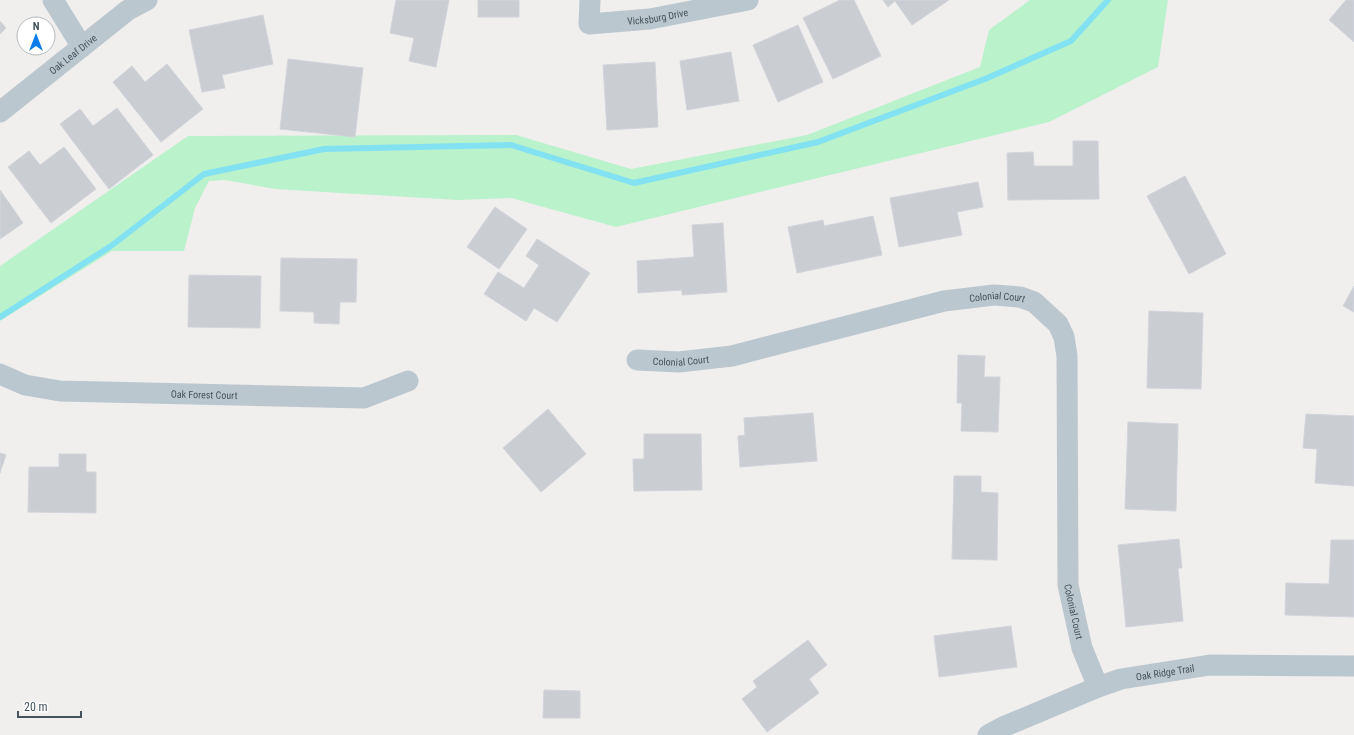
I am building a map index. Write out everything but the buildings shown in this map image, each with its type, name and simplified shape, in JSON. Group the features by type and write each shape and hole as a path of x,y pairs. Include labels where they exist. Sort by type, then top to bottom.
{"street":[{"path":"53,0 82,47"},
{"name":"Oak Leaf Drive","path":"0,112 128,10 147,0"},
{"name":"Vicksburg Drive","path":"590,0 589,24 650,19 748,0"},
{"name":"Colonial Court","path":"637,360 679,362 732,356 944,301 994,295 1020,297 1034,302 1058,324 1064,337 1067,356 1068,585 1082,648 1098,686"},
{"name":"Oak Forest Court","path":"0,374 25,385 60,391 364,398 408,381"},
{"name":"Oak Ridge Trail","path":"988,735 1003,727 1098,686 1120,679 1210,665 1354,666"}],"green space":[{"path":"1030,0 1168,0 1158,67 1049,122 616,227 511,198 458,200 275,189 225,180 209,181 195,208 184,251 112,251 0,321 0,266 188,136 516,135 631,169 807,135 980,67 989,30"}],"waterway":[{"path":"0,317 111,246 204,174 324,149 511,145 634,183 818,142 985,79 1071,41 1108,0"}]}
